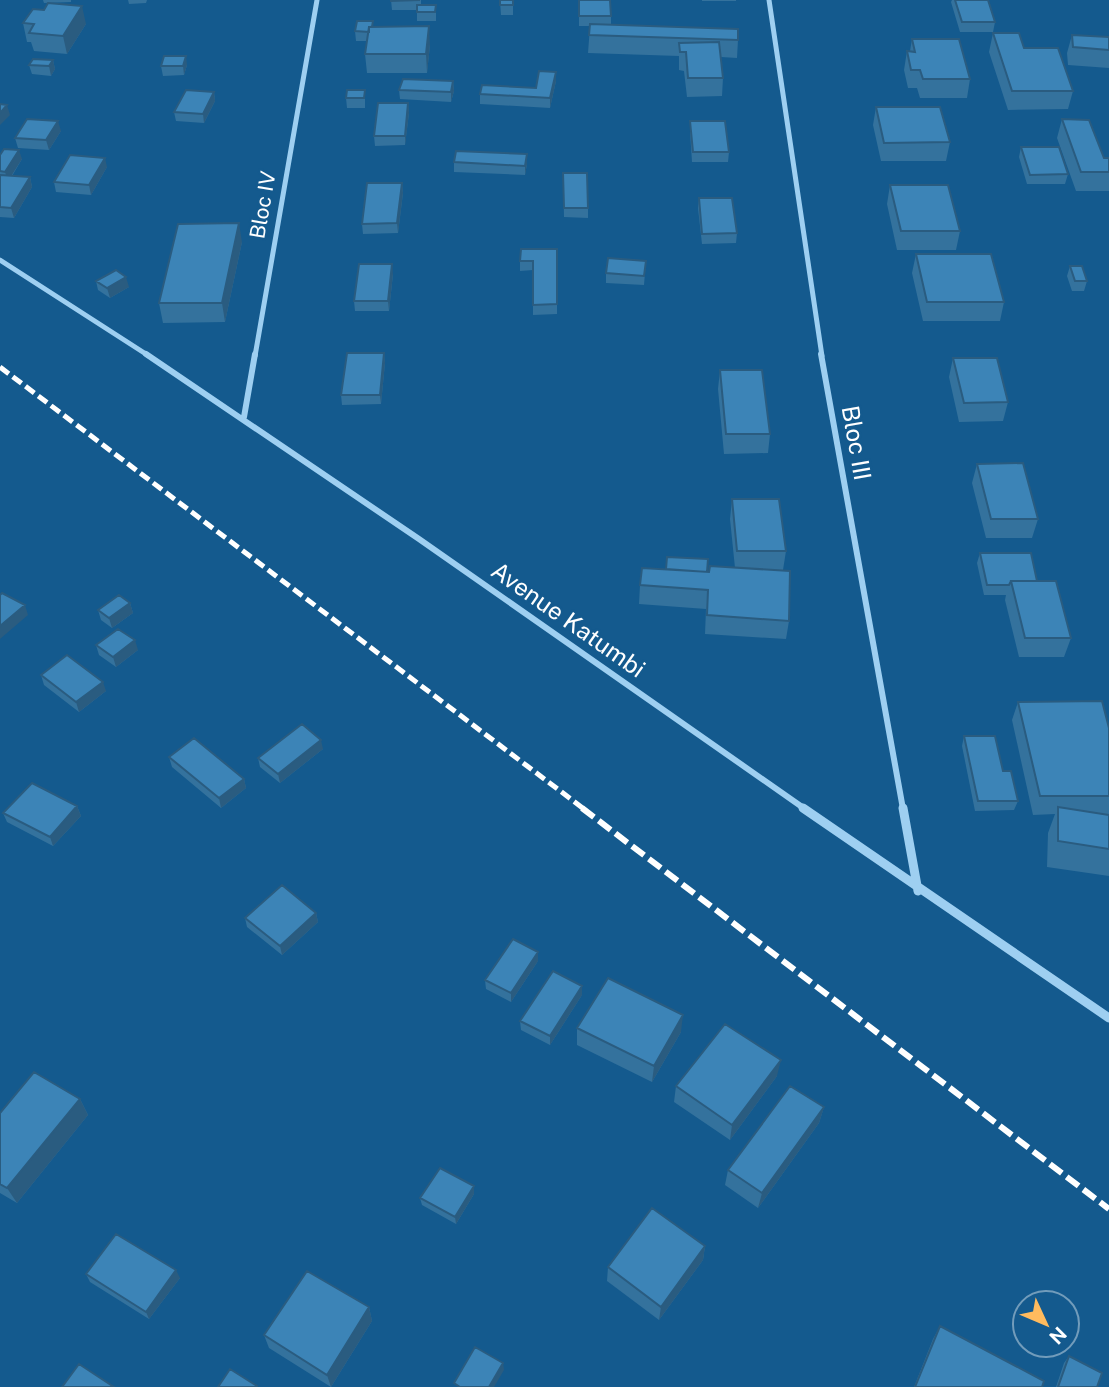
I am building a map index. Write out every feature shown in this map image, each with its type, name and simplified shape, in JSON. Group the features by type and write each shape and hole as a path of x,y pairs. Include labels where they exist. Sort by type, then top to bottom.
{"street":[{"name":"Bloc IV","path":"244,417 317,0"},
{"name":"Bloc III","path":"769,0 830,412 918,891"},
{"name":"Avenue Katumbi","path":"0,260 244,417 918,891 1109,1018"}],"building":[{"path":"500,0 513,0 513,5 500,5"},
{"path":"579,0 610,0 611,16 579,16"},
{"path":"955,0 988,0 995,22 962,22"},
{"path":"48,3 82,6 63,36 29,33 34,24 23,23 33,9 44,10"},
{"path":"417,5 436,5 435,12 417,12"},
{"path":"357,21 373,21 369,32 355,31"},
{"path":"590,24 738,29 738,40 589,35"},
{"path":"429,26 426,54 365,54 369,27"},
{"path":"993,33 1019,33 1024,48 1058,48 1073,91 1012,91"},
{"path":"1072,35 1109,37 1109,50 1073,47"},
{"path":"912,39 959,39 970,79 923,79 920,70 911,70 907,51 915,52"},
{"path":"719,42 723,78 688,78 686,52 680,52 679,43"},
{"path":"164,56 186,56 183,66 161,66"},
{"path":"33,59 53,60 49,66 29,65"},
{"path":"539,71 556,72 550,98 480,94 482,85 536,88"},
{"path":"403,79 453,81 451,92 399,90"},
{"path":"186,90 214,92 203,114 174,112"},
{"path":"347,90 365,90 364,98 346,98"},
{"path":"378,103 408,103 405,136 374,136"},
{"path":"0,104 7,105 0,113"},
{"path":"876,107 940,107 950,142 884,143"},
{"path":"27,119 58,121 46,140 15,138"},
{"path":"1062,119 1089,120 1104,158 1109,158 1109,172 1081,172"},
{"path":"690,121 725,121 729,152 693,152"},
{"path":"1021,147 1059,147 1068,174 1030,175"},
{"path":"4,149 19,150 5,172 0,171 0,155"},
{"path":"456,151 527,154 525,166 454,162"},
{"path":"70,155 105,158 89,185 54,182"},
{"path":"563,173 587,173 588,208 564,208"},
{"path":"0,175 30,177 11,208 0,207"},
{"path":"367,183 402,183 397,223 362,224"},
{"path":"890,185 948,185 960,231 901,231"},
{"path":"699,198 732,198 737,233 702,234"},
{"path":"239,223 222,303 159,303 178,224"},
{"path":"521,249 557,249 557,304 533,305 533,261 520,261"},
{"path":"916,254 991,254 1004,302 927,302"},
{"path":"608,258 646,261 644,276 606,273"},
{"path":"359,264 392,264 388,301 354,301"},
{"path":"1070,266 1082,266 1087,281 1075,281"},
{"path":"116,270 126,277 107,288 96,281"},
{"path":"347,353 384,353 380,395 341,395"},
{"path":"953,358 997,358 1008,402 964,403"},
{"path":"720,370 762,370 770,434 726,434"},
{"path":"1023,463 1038,519 991,519 977,464"},
{"path":"732,499 779,499 786,551 737,551"},
{"path":"980,553 1031,553 1037,581 987,585"},
{"path":"667,557 708,559 707,572 666,569"},
{"path":"710,566 790,571 789,621 707,615 708,590 640,585 642,568 709,572"},
{"path":"1011,581 1056,581 1071,638 1025,638"},
{"path":"2,593 25,605 0,626 0,595"},
{"path":"119,595 130,603 109,618 98,610"},
{"path":"118,629 135,640 113,657 96,645"},
{"path":"67,655 103,682 76,702 41,675"},
{"path":"1102,701 1109,728 1109,796 1040,796 1018,702"},
{"path":"302,724 321,740 278,774 258,758"},
{"path":"964,736 995,736 1003,771 1011,771 1018,801 978,801"},
{"path":"194,738 244,779 219,798 169,757"},
{"path":"32,783 77,806 50,837 3,813"},
{"path":"1058,807 1109,815 1109,849 1058,841"},
{"path":"282,885 316,913 280,946 245,918"},
{"path":"513,939 538,952 511,993 485,980"},
{"path":"553,971 582,986 550,1036 520,1021"},
{"path":"608,978 683,1015 654,1066 577,1028"},
{"path":"725,1024 781,1060 732,1125 676,1086"},
{"path":"34,1072 80,1099 7,1188 0,1184 0,1113"},
{"path":"790,1086 824,1107 762,1193 728,1170"},
{"path":"440,1168 474,1186 455,1217 420,1198"},
{"path":"652,1208 705,1246 661,1307 608,1267"},
{"path":"116,1234 176,1270 146,1312 86,1274"},
{"path":"307,1271 369,1307 327,1375 264,1335"},
{"path":"940,1326 1044,1381 1042,1387 915,1387"},
{"path":"475,1347 503,1363 489,1387 460,1387 454,1383"},
{"path":"1068,1359 1075,1359 1102,1373 1097,1387 1058,1387"},
{"path":"79,1364 114,1387 62,1387"},
{"path":"230,1369 257,1386 218,1387"}],"railway":[{"path":"0,367 584,809"},
{"path":"582,808 1109,1209"}]}
